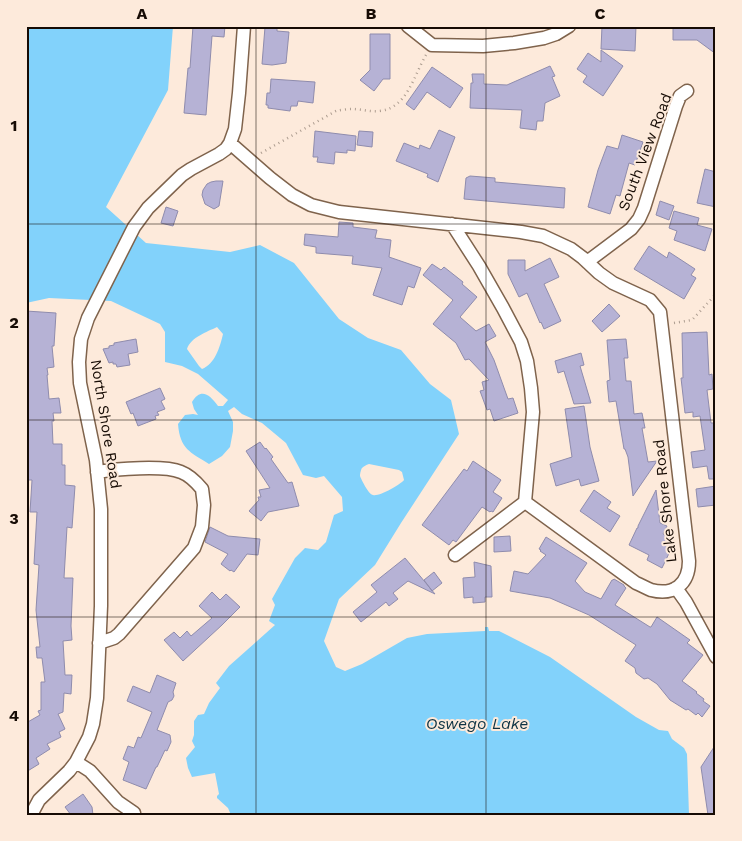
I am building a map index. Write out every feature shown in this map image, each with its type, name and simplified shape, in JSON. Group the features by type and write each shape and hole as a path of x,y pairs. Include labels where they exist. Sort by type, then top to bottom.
{"street":[{"path":"230,143 235,129 244,26"},
{"path":"408,26 432,45 483,46 544,38 556,34 569,26"},
{"name":"South View Road","path":"587,262 631,229 639,219 676,106 680,96 687,91"},
{"name":"Lake Shore Road","path":"230,143 292,195 311,205 339,212 543,236 571,249 614,283 650,300 660,312 689,561 689,570 686,578 676,588"},
{"name":"North Shore Road","path":"29,811 76,762 89,737 97,698 102,509 98,472 80,383 79,362 84,329 134,227 148,208 182,175 219,154 230,143"},
{"path":"452,224 479,266 521,342 527,361 533,412 525,502 455,555"},
{"path":"98,472 115,469 155,468 181,472 190,477 202,490 204,505 202,527 194,548 119,634 114,638 99,643"},
{"path":"525,502 636,583 650,590 664,592 676,588 686,602 716,658"},
{"path":"76,762 90,771 118,802 134,814"}],"path":[{"path":"249,160 336,111 350,108 378,111 389,110 404,97 432,45"},
{"path":"661,325 692,320 716,294"}],"water":[{"name":"Oswego Lake","path":"26,26 173,26 168,90 106,207 146,243 230,252 260,245 294,263 339,319 368,338 401,350 430,384 451,400 459,434 375,565 339,599 324,641 336,667 345,671 362,664 407,638 427,634 485,631 485,627 488,627 489,631 499,631 550,657 636,717 659,730 668,731 672,739 684,748 687,754 689,815 231,815 228,808 217,798 219,794 215,773 192,777 188,768 186,758 195,747 192,741 194,721 198,715 204,714 209,703 220,688 216,683 229,666 275,625 269,621 275,605 272,599 295,558 305,548 318,550 326,542 334,515 343,511 342,497 324,476 316,478 303,475 286,443 262,423 242,414 234,407 228,411 233,422 230,447 222,456 209,464 187,449 181,439 178,424 185,415 198,415 192,402 195,397 205,394 218,406 223,406 228,400 198,374 182,366 165,362 165,332 160,324 111,301 49,298 26,303","holes":["217,327 223,334 218,349 214,359 207,367 202,369 187,349 196,338","369,464 399,470 402,472 404,480 384,492 373,495 365,487 360,476 362,468"]}],"building":[{"path":"193,26 225,26 224,37 212,36 206,115 184,113"},
{"path":"602,26 636,26 635,51 601,49"},
{"path":"673,26 716,26 716,54 697,40 673,40"},
{"path":"265,27 289,32 286,63 262,64"},
{"path":"370,34 390,34 390,79 383,79 374,91 360,80 370,70"},
{"path":"601,50 623,66 603,96 583,82 587,76 577,69 588,53 601,62"},
{"path":"550,66 555,76 552,77 560,96 545,103 543,121 537,121 536,130 520,128 522,110 470,108 471,83 473,83 472,74 484,74 484,84 507,85"},
{"path":"432,67 463,88 450,108 427,92 414,110 406,104"},
{"path":"271,79 315,82 313,103 298,101 297,106 291,106 290,111 268,108 268,105 266,105 267,93 270,93"},
{"path":"439,130 455,137 438,182 427,177 428,174 396,161 404,143 419,149 420,145 430,149"},
{"path":"315,131 356,136 355,151 347,150 347,153 335,152 334,164 317,162 318,157 313,157"},
{"path":"359,131 373,132 372,147 357,145"},
{"path":"622,135 643,142 635,165 629,163 620,196 616,195 610,214 588,207 607,146 618,149"},
{"path":"705,169 716,172 716,207 697,203"},
{"path":"470,176 495,178 495,182 565,188 564,208 464,199 466,178"},
{"path":"223,181 219,206 214,209 205,204 202,195 207,184"},
{"path":"660,201 674,206 669,220 656,215"},
{"path":"166,207 178,211 173,226 161,223"},
{"path":"674,211 699,218 697,225 712,229 705,251 674,240 677,231 669,228"},
{"path":"339,222 353,223 353,227 377,230 375,238 391,240 389,257 421,268 414,288 408,286 402,305 373,295 382,268 352,264 353,256 316,253 316,247 304,245 305,234 338,237"},
{"path":"649,246 667,258 669,252 695,269 691,275 696,278 684,299 634,269"},
{"path":"550,258 559,277 544,284 561,321 544,329 527,293 519,297 508,274 508,260 525,260 525,271"},
{"path":"432,264 441,270 444,267 463,282 462,284 477,297 460,317 476,331 489,324 496,336 485,342 494,360 508,399 513,398 518,413 494,421 490,409 487,410 480,391 484,390 482,382 489,380 469,359 465,360 456,343 433,324 453,300 423,275"},
{"path":"609,304 620,316 602,332 592,321"},
{"path":"26,311 56,313 54,346 52,346 54,367 47,368 49,399 59,398 61,413 53,413 53,444 62,444 62,465 65,465 65,485 75,486 72,528 67,527 64,578 73,578 72,640 63,641 65,675 72,675 71,694 64,693 63,712 58,714 65,729 59,732 61,737 47,744 50,749 36,758 39,764 26,772 26,723 40,715 38,711 41,710 41,682 45,682 42,658 37,658 36,647 40,647 36,610 39,565 34,564 37,512 30,512 32,480 28,480"},
{"path":"707,332 709,375 712,374 713,389 707,390 711,423 716,423 716,479 709,479 707,466 693,468 691,452 705,450 700,416 693,417 693,412 685,413 681,378 683,378 682,333"},
{"path":"136,339 138,352 128,354 130,365 117,367 113,362 109,363 103,349 109,348 114,343"},
{"path":"626,339 628,358 624,358 626,381 631,381 634,414 642,413 645,428 642,428 648,462 657,461 633,496 628,457 624,449 616,401 609,402 607,381 610,380 607,340"},
{"path":"581,353 584,365 580,366 591,403 574,404 564,371 558,373 555,361"},
{"path":"160,388 165,399 161,401 165,409 157,412 159,415 155,416 156,419 138,426 126,402"},
{"path":"584,406 590,447 599,481 581,486 579,479 556,486 550,464 572,457 565,409"},
{"path":"260,442 273,457 271,459 288,483 292,482 299,506 268,512 261,521 249,511 259,500 258,497 261,497 259,490 270,488 246,451"},
{"path":"473,461 501,480 493,492 502,498 493,512 482,507 456,542 453,540 449,545 422,525 464,469 467,471"},
{"path":"716,486 716,505 698,507 696,489"},
{"path":"594,490 611,502 607,508 620,516 610,532 580,511"},
{"path":"656,490 660,523 667,526 663,534 670,537 667,542 673,545 662,568 647,560 649,555 629,545"},
{"path":"210,527 228,536 260,539 258,555 247,554 234,572 230,571 221,564 228,554 205,542"},
{"path":"510,536 511,551 494,552 494,537"},
{"path":"546,537 587,563 575,581 585,592 601,599 614,579 626,588 615,605 650,627 657,617 690,640 687,643 703,655 682,681 697,692 704,699 703,701 710,706 702,717 698,713 696,715 670,700 657,684 648,678 644,679 636,673 635,668 625,661 636,645 589,615 550,598 510,591 514,571 528,574 546,555 539,549"},
{"path":"405,558 435,594 408,581 393,593 398,599 389,606 386,602 361,622 353,612 377,592 371,585"},
{"path":"474,562 491,566 492,597 485,597 485,602 473,603 473,597 464,598 463,578 475,577"},
{"path":"434,572 442,583 432,591 424,580"},
{"path":"212,592 220,600 226,594 240,607 183,661 164,640 174,632 180,638 187,631 191,636 212,618 199,606"},
{"path":"157,675 176,683 173,692 174,696 168,702 157,730 170,735 171,742 167,751 165,750 146,789 123,780 129,762 123,759 128,746 134,748 138,737 141,738 152,712 127,701 133,686 150,693"},
{"path":"716,744 716,815 708,815 701,767"},
{"path":"83,794 92,807 93,815 71,815 65,807"}]}
